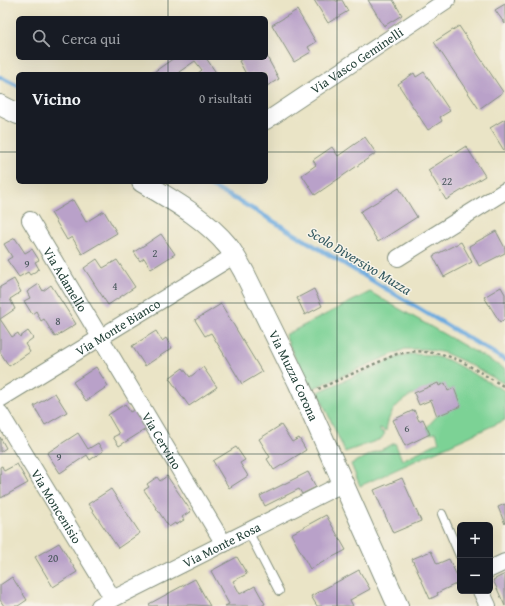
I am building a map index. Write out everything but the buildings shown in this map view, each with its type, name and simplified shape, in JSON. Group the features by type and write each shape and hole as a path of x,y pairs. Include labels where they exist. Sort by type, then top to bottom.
{"street":[{"name":"Via Vasco Geminelli","path":"268,120 447,0"},
{"path":"0,105 16,113"},
{"name":"Via Muzza Corona","path":"145,184 176,202 199,219 218,235 235,255 298,382 398,606"},
{"path":"398,258 505,191"},
{"name":"Via Adamello","path":"30,220 100,337"},
{"name":"Via Monte Bianco","path":"0,399 235,255"},
{"name":"Via Cervino","path":"100,337 224,544"},
{"name":"Via Moncenisio","path":"0,413 106,603"},
{"name":"Via Monte Rosa","path":"106,603 344,484"},
{"path":"493,568 505,562"},
{"path":"482,594 488,606"}],"lane":[{"path":"442,514 457,549"},
{"path":"248,531 280,591"}],"path":[{"path":"315,390 397,354 417,351 442,354 461,361 505,387"}],"green space":[{"path":"370,292 505,369 505,384 445,353 426,349 405,349 309,390 285,335"},
{"path":"409,354 430,355 448,360 505,391 505,420 360,486 351,464 395,443 402,460 439,442 436,432 430,434 427,427 437,416 454,388 448,391 445,384 439,386 438,384 412,395 397,405 388,421 386,431 380,428 380,431 385,433 381,439 345,452 318,392 396,358"}],"waterway":[{"name":"Scolo Diversivo Muzza","path":"0,77 16,85"},
{"name":"Scolo Diversivo Muzza","path":"206,184 241,202 505,360"}]}
